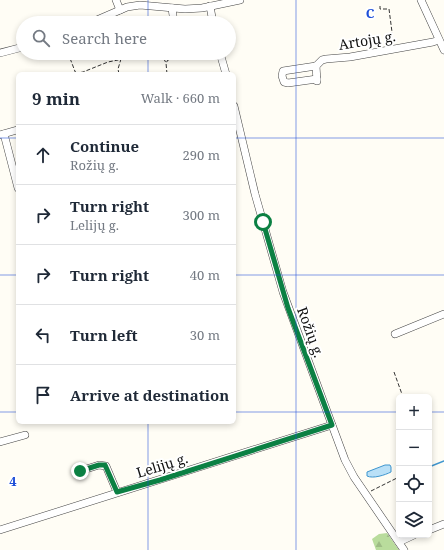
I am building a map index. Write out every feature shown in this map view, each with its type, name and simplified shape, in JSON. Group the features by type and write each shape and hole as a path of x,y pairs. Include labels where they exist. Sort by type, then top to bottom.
{"street":[{"path":"116,0 120,10"},
{"path":"106,16 120,10 144,5 185,9 240,0"},
{"path":"421,0 444,50"},
{"path":"210,6 212,16"},
{"path":"172,8 173,16"},
{"name":"Artojų g.","path":"316,66 317,80 288,83 284,82 282,72 316,66 322,60 439,40"},
{"path":"0,53 16,49"},
{"path":"222,60 225,72"},
{"name":"Rožių g.","path":"236,114 256,194 282,286 332,425 348,465 365,493 404,550"},
{"path":"16,130 2,134 16,181"},
{"path":"395,334 444,314"},
{"name":"Lelijų g.","path":"0,530 332,425"},
{"path":"0,442 25,435"},
{"path":"80,471 99,465 105,465 117,492"},
{"path":"432,529 444,524"},
{"path":"399,542 408,538"}],"path":[{"path":"380,6 380,9 389,9 392,34 389,35"},
{"path":"70,60 75,72"},
{"path":"83,72 114,60"},
{"path":"118,72 120,60"},
{"path":"164,60 167,72"},
{"path":"394,372 402,394"},
{"path":"365,493 396,478"}],"green space":[{"path":"387,533 399,550 376,550 372,539 379,534"}],"water":[{"path":"385,465 390,465 391,472 376,477 367,476 367,472"}],"waterway":[{"path":"432,466 444,461"}],"route":[{"path":"80,471 101,464 105,465 117,492 160,480 332,425 288,308 263,222"}]}
